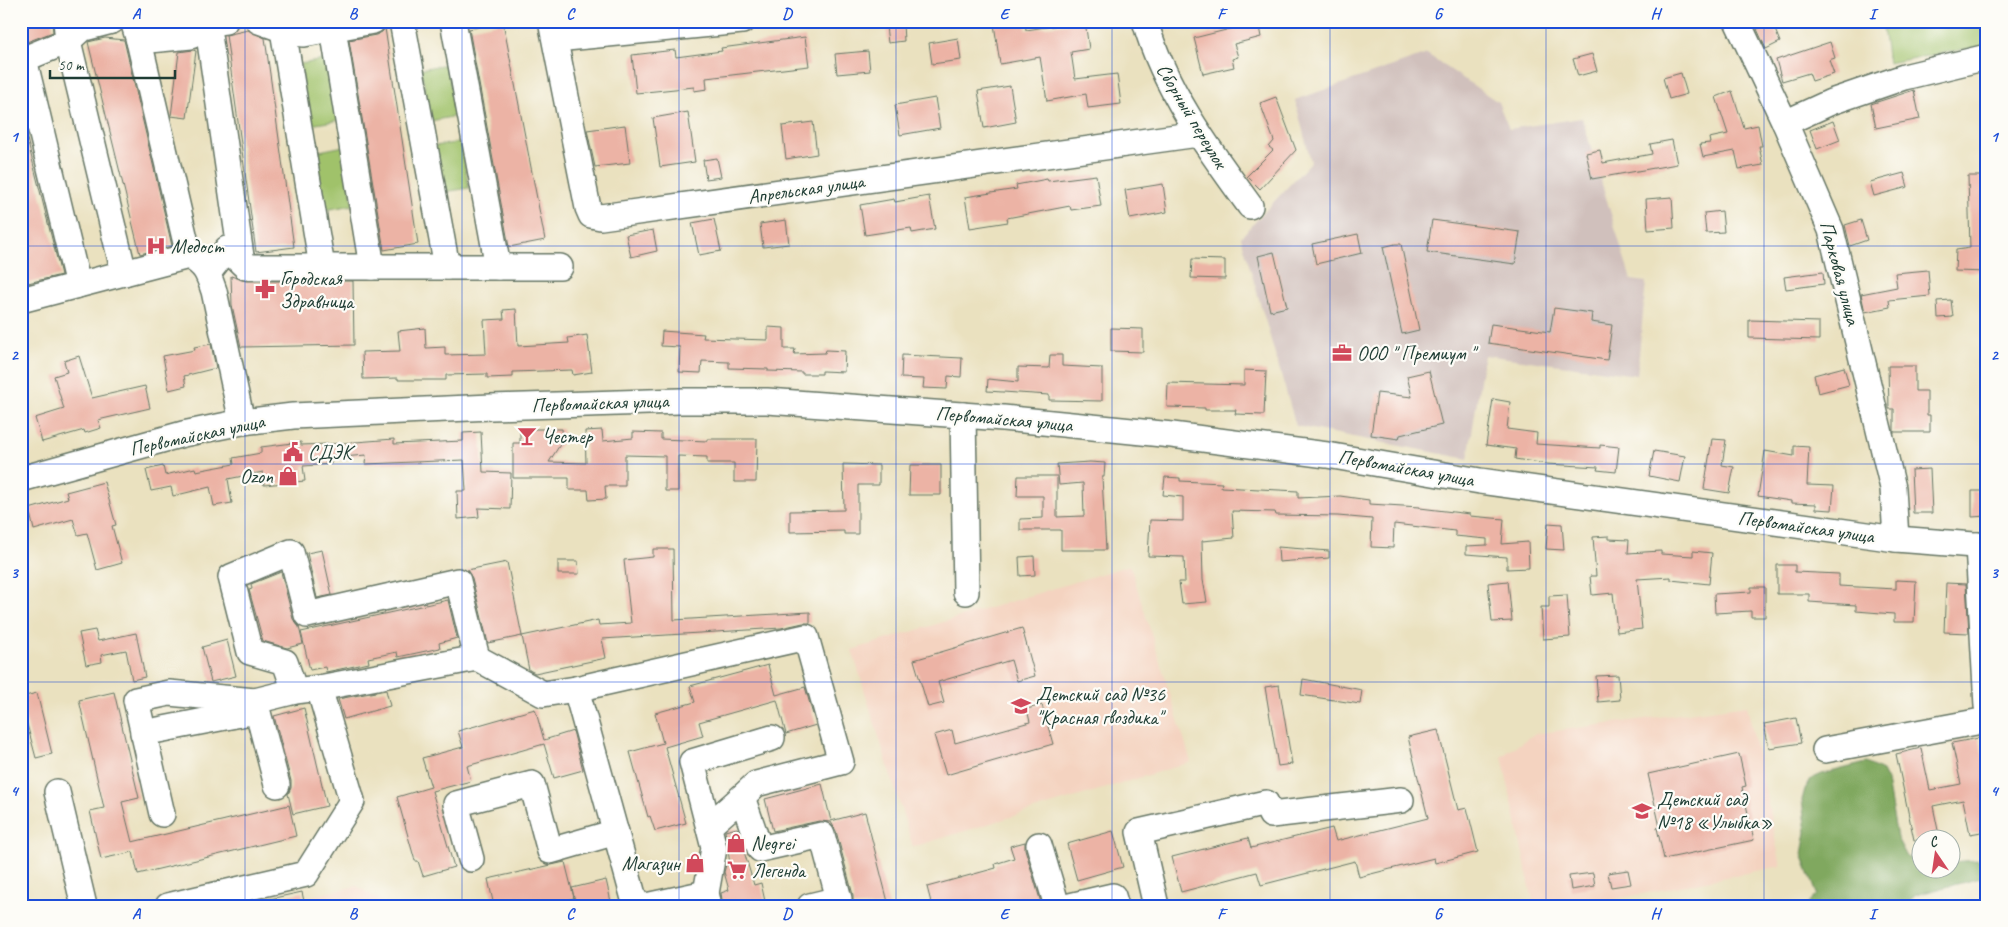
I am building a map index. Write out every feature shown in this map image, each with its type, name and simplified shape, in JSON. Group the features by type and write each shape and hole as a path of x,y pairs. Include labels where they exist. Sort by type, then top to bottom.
{"street":[{"path":"78,285 23,58 67,31 112,21"},
{"path":"189,256 136,31 191,36 192,21"},
{"path":"225,21 218,22 210,27 209,35 242,263"},
{"path":"322,267 272,25 304,34 343,25 373,21"},
{"path":"402,21 447,267"},
{"path":"453,21 498,267"},
{"path":"553,30 742,21"},
{"name":"Сборный переулок","path":"1145,21 1152,46 1198,134 1250,206"},
{"name":"Парковая улица","path":"1737,21 1785,123 1831,230 1893,488 1896,539"},
{"path":"343,25 372,267"},
{"name":"Апрельская улица","path":"553,30 588,208 592,215 601,217 1198,134"},
{"path":"67,31 124,273"},
{"path":"1785,123 1831,102 1904,77 1987,57"},
{"path":"208,273 226,249 246,267 560,267"},
{"path":"21,300 189,256 201,263 208,273 214,291 242,422"},
{"name":"Первомайская улица","path":"21,479 183,434 242,422 293,416 680,401 767,401 1172,435 1327,454 1480,481 1896,539 1982,546"},
{"path":"963,416 966,592"},
{"path":"1982,546 1987,706"},
{"path":"168,906 306,874 352,801 307,689 284,662 250,652 231,577 290,552 306,615 458,581 477,658"},
{"path":"143,733 255,706 307,689 477,658 543,694 576,689 806,637 841,762 756,784 709,826"},
{"path":"576,689 636,906"},
{"path":"162,814 136,700 170,693 255,706"},
{"path":"255,706 277,785"},
{"path":"1825,750 1987,720"},
{"path":"646,906 707,899 714,848 692,762 772,738"},
{"path":"471,859 456,804 532,784 550,851 616,832"},
{"path":"57,792 84,906"},
{"path":"742,798 760,849 822,835 838,899 810,906"},
{"path":"1156,906 1139,832 1266,803 1271,814 1400,800"},
{"path":"1040,845 1057,906"},
{"path":"1070,906 1113,896 1116,906"}],"shaded area":[{"path":"1427,54 1498,102 1509,129 1582,118 1631,280 1646,282 1637,375 1484,355 1468,459 1296,426 1241,237 1311,162 1295,100"},
{"name":"Детский сад №36 \"Красная гвоздика\"","path":"1130,565 1191,762 913,847 852,650"},
{"name":"Детский сад №18 «Улыбка»","path":"1747,705 1781,866 1581,906 1534,906 1502,756 1534,734"},
{"path":"357,886 382,902 382,906 266,906"}],"green space":[{"path":"1882,21 1987,21 1987,45 1888,63"},
{"path":"330,59 340,120 310,125 300,64"},
{"path":"447,64 456,116 431,121 421,69"},
{"path":"461,142 469,188 444,192 435,146"},
{"path":"344,146 353,205 324,210 315,152"},
{"path":"1866,763 1882,771 1887,781 1897,838 1907,857 1910,858 1910,880 1960,880 1960,861 1977,860 1987,865 1987,876 1916,895 1903,906 1806,906 1817,894 1802,854 1806,832 1802,800 1805,789 1811,779 1822,774"}],"building":[{"path":"21,21 52,21 53,32 21,43"},
{"path":"1025,21 1026,30 1085,21 1089,49 1071,52 1075,79 1117,74 1121,104 1088,108 1086,94 1047,101 1040,57 1000,64 994,24"},
{"path":"503,22 545,240 509,247 469,29"},
{"path":"1258,22 1261,37 1234,44 1238,57 1232,59 1234,67 1203,74 1194,38"},
{"path":"1772,22 1780,42 1766,49 1757,29"},
{"path":"903,24 904,41 888,43 886,26"},
{"path":"385,28 418,244 384,250 349,40 376,35"},
{"path":"248,30 265,38 294,247 256,252 226,35"},
{"path":"805,37 809,66 706,78 707,89 694,91 694,87 636,93 632,55 675,50 676,57 722,51 721,48"},
{"path":"105,38 124,40 172,246 140,254 88,42"},
{"path":"958,38 961,60 932,64 929,43"},
{"path":"1830,42 1835,58 1829,60 1834,74 1812,81 1809,73 1782,81 1776,60"},
{"path":"196,51 187,118 171,116 179,52"},
{"path":"868,51 870,71 837,74 835,54"},
{"path":"1592,54 1597,71 1578,76 1573,59"},
{"path":"1681,73 1687,94 1669,99 1663,78"},
{"path":"1010,86 1016,122 984,128 978,91"},
{"path":"1914,90 1920,119 1876,128 1871,104"},
{"path":"1732,91 1744,128 1758,125 1762,146 1759,146 1763,165 1739,169 1735,151 1703,157 1700,144 1710,143 1709,138 1728,134 1716,97"},
{"path":"1276,97 1296,150 1260,189 1247,176 1273,150 1269,147 1274,141 1260,103"},
{"path":"935,98 940,128 900,135 895,105"},
{"path":"688,112 695,162 660,167 653,118"},
{"path":"21,115 61,275 28,283 21,258"},
{"path":"1833,121 1840,140 1817,149 1810,130"},
{"path":"813,122 817,154 786,159 782,126"},
{"path":"625,125 630,163 595,167 587,130"},
{"path":"1672,140 1677,164 1592,179 1586,153 1600,150 1603,163 1652,154 1650,144"},
{"path":"717,158 721,177 706,179 703,160"},
{"path":"1904,173 1908,187 1874,196 1870,182"},
{"path":"1096,175 1101,206 1071,210 1070,206 1007,218 1008,222 970,228 965,197 1017,189 1016,185 1047,179 1048,181"},
{"path":"1968,176 1984,176 1987,272 1955,271 1956,250 1970,248"},
{"path":"1163,184 1167,212 1130,219 1125,190"},
{"path":"929,196 935,229 912,233 911,228 865,235 860,205 894,199 895,202"},
{"path":"1672,197 1674,228 1648,230 1646,199"},
{"path":"1722,211 1724,232 1706,233 1704,213"},
{"path":"714,219 721,251 699,255 692,223"},
{"path":"786,220 789,244 763,247 760,224"},
{"path":"1432,220 1520,232 1515,264 1427,252"},
{"path":"1861,220 1867,240 1850,246 1845,225"},
{"path":"653,230 657,251 631,257 626,235"},
{"path":"1358,234 1362,253 1316,264 1312,244"},
{"path":"1401,244 1419,330 1402,334 1383,247"},
{"path":"1274,252 1287,307 1270,311 1258,256"},
{"path":"1192,259 1225,260 1225,279 1191,278"},
{"path":"1928,270 1930,296 1889,300 1890,307 1865,312 1861,294 1897,287 1895,273"},
{"path":"1823,272 1824,284 1786,289 1784,277"},
{"path":"231,276 246,281 353,281 354,345 241,347 232,305"},
{"path":"1951,300 1953,317 1938,318 1937,301"},
{"path":"1554,308 1592,313 1591,322 1612,325 1607,360 1488,343 1491,324 1550,332"},
{"path":"516,309 518,346 569,343 568,338 587,335 592,372 573,375 572,370 513,372 513,377 487,378 487,374 446,375 446,380 363,379 362,352 400,351 398,331 425,328 426,348 445,347 445,355 486,354 484,320 504,319 503,310"},
{"path":"1749,320 1819,322 1819,340 1749,338"},
{"path":"768,327 784,328 784,349 795,349 794,354 825,353 826,350 845,351 844,372 822,371 822,374 802,374 802,372 768,371 768,369 729,368 729,362 702,361 701,373 679,372 680,347 661,346 662,331 704,334 703,338 768,340"},
{"path":"1111,328 1143,329 1143,352 1111,351"},
{"path":"211,344 216,368 184,376 186,386 169,390 163,356 195,350 194,347"},
{"path":"902,355 962,358 961,377 948,376 947,389 923,388 924,379 901,378"},
{"path":"1050,355 1062,355 1062,366 1102,368 1102,401 1049,400 1049,395 987,391 988,379 1018,382 1018,367 1049,368"},
{"path":"79,356 92,398 145,386 150,408 98,420 101,428 85,433 84,430 42,442 35,418 64,409 54,376 67,372 64,361"},
{"path":"1888,366 1915,366 1915,391 1927,391 1927,415 1930,415 1930,432 1894,432 1894,409 1889,409"},
{"path":"1844,367 1849,385 1818,393 1814,375"},
{"path":"1244,370 1266,371 1264,415 1235,414 1236,410 1167,407 1168,383 1244,385"},
{"path":"1429,371 1442,425 1400,435 1399,439 1371,435 1377,393 1412,397 1407,376"},
{"path":"1493,399 1510,402 1507,429 1537,433 1536,444 1600,448 1600,445 1619,447 1616,472 1597,470 1598,467 1547,464 1515,459 1516,449 1486,445"},
{"path":"520,429 562,429 563,440 549,462 586,463 585,431 602,430 603,441 633,438 633,432 661,433 661,439 707,441 707,439 757,439 756,482 734,482 734,463 707,463 707,457 678,456 678,491 665,491 665,456 625,455 625,486 605,486 606,499 589,500 588,490 569,490 569,478 513,478 513,443 520,443"},
{"path":"481,432 483,472 511,473 510,509 478,508 479,517 458,519 457,491 466,491 464,460 365,464 366,455 331,458 331,464 303,466 305,481 264,485 263,472 228,479 232,503 214,506 210,487 173,496 171,487 151,491 146,470 163,466 165,475 195,468 196,471 234,464 233,458 261,453 261,447 301,442 301,445 394,439 394,444 463,441 463,433"},
{"path":"1712,439 1726,440 1722,465 1734,467 1729,493 1704,489"},
{"path":"1794,446 1809,447 1807,485 1834,486 1832,510 1816,509 1816,504 1791,503 1791,501 1758,496 1765,451 1794,456"},
{"path":"1654,451 1685,456 1680,482 1649,476"},
{"path":"1105,463 1104,477 1102,477 1106,550 1061,550 1061,530 1020,530 1020,519 1043,518 1043,496 1017,496 1018,476 1057,476 1057,517 1084,516 1083,483 1059,485 1057,464"},
{"path":"843,464 879,465 879,485 858,485 858,534 844,534 844,531 790,532 790,511 844,510"},
{"path":"910,465 941,465 941,495 909,495"},
{"path":"1930,469 1932,513 1913,513 1911,470"},
{"path":"1165,477 1180,478 1180,481 1222,483 1221,487 1298,491 1298,498 1340,496 1369,500 1369,504 1420,507 1470,514 1470,516 1504,519 1502,544 1528,542 1529,568 1507,569 1507,557 1466,554 1466,546 1487,545 1487,539 1455,536 1455,531 1394,524 1393,548 1371,547 1372,519 1232,511 1234,538 1202,541 1203,580 1207,602 1182,604 1179,582 1185,582 1184,557 1148,556 1150,520 1183,521 1183,497 1163,495"},
{"path":"104,482 116,525 112,526 122,563 97,570 87,533 78,535 73,519 34,530 29,509 68,498 66,492"},
{"path":"1972,491 1987,491 1987,516 1972,517"},
{"path":"1548,523 1562,524 1564,550 1546,549"},
{"path":"1609,536 1609,539 1629,540 1628,553 1661,551 1661,554 1693,556 1693,551 1712,553 1709,584 1671,580 1671,577 1637,579 1642,629 1617,632 1613,593 1592,595 1590,576 1596,576 1593,537"},
{"path":"1278,547 1329,551 1329,558 1279,562"},
{"path":"653,549 673,549 674,620 810,612 810,623 781,628 602,639 606,658 535,673 529,670 522,636 598,620 599,625 631,623 624,560 653,557"},
{"path":"322,550 332,595 317,598 307,553"},
{"path":"1034,556 1035,575 1020,576 1019,557"},
{"path":"558,561 578,561 579,574 558,574"},
{"path":"507,562 522,636 488,643 472,578 467,570"},
{"path":"1777,565 1795,565 1795,572 1839,574 1839,586 1896,589 1896,580 1916,581 1914,622 1894,622 1894,614 1856,611 1856,605 1809,602 1809,594 1777,594"},
{"path":"281,572 293,619 299,627 303,644 287,648 263,641 249,590 252,589 251,584"},
{"path":"1508,581 1512,621 1492,622 1488,583"},
{"path":"1946,583 1966,584 1969,633 1944,632"},
{"path":"1751,587 1765,587 1765,617 1751,617 1751,611 1715,613 1714,594 1751,592"},
{"path":"1567,595 1570,637 1543,639 1541,607 1549,607 1549,596"},
{"path":"448,600 457,638 439,643 440,648 398,657 397,652 368,658 369,663 326,672 325,667 310,670 301,632"},
{"path":"1022,628 1035,676 1017,681 1011,660 938,682 944,703 928,707 914,660"},
{"path":"95,630 98,641 136,633 145,677 132,680 126,650 101,655 102,662 86,665 79,633"},
{"path":"227,640 236,676 211,682 202,647"},
{"path":"768,665 776,695 805,687 816,725 786,734 777,700 699,722 703,736 665,747 686,823 655,831 650,816 648,817 630,752 663,743 655,713 695,702 690,686"},
{"path":"1618,675 1620,700 1598,702 1596,676"},
{"path":"1303,679 1362,690 1360,704 1301,695"},
{"path":"1279,685 1292,764 1278,766 1265,687"},
{"path":"386,690 390,706 344,719 338,699"},
{"path":"114,692 139,798 122,802 132,842 289,805 296,836 138,874 133,852 101,859 90,811 104,808 79,700"},
{"path":"37,693 52,754 36,758 24,713 21,714 21,697"},
{"path":"1042,705 1053,744 946,775 934,735 952,730 955,743 1030,722 1027,709"},
{"path":"304,708 327,806 293,814 288,794 291,788 291,781 274,716"},
{"path":"535,709 544,740 573,731 583,770 554,778 544,744 467,766 471,781 432,791 454,867 423,876 418,861 415,861 397,797 431,787 422,758 463,747 458,731"},
{"path":"1796,718 1801,743 1769,748 1764,724"},
{"path":"1438,730 1458,810 1467,808 1478,852 1435,863 1434,858 1359,877 1355,861 1261,885 1257,872 1181,892 1172,857 1248,838 1251,848 1332,828 1336,841 1428,818 1408,737"},
{"path":"1979,738 1987,776 1987,831 1970,834 1963,800 1933,806 1938,830 1912,830 1896,754 1921,748 1930,790 1961,784 1952,743"},
{"path":"1739,754 1746,786 1742,787 1754,840 1664,859 1657,828 1660,827 1648,774"},
{"path":"822,784 831,821 865,812 889,906 853,906 853,895 836,831 831,822 819,821 773,831 765,799"},
{"path":"737,828 754,885 761,883 766,906 723,906 721,893 729,890 724,872 726,865 730,864 725,831"},
{"path":"1113,831 1123,867 1077,880 1067,844"},
{"path":"1025,842 1025,849 1042,906 932,906 927,887 996,868 995,864 1014,858 1010,846"},
{"path":"565,862 574,898 541,906 494,906 488,879"},
{"path":"1628,870 1631,884 1611,887 1608,873"},
{"path":"1593,873 1595,886 1571,890 1569,876"},
{"path":"606,880 612,906 576,906 572,888"},
{"path":"302,892 305,906 266,906 265,900"}],"place":[{"name":"Медост","path":"156,246"},
{"name":"Городская Здравница","path":"265,289"},
{"name":"ООО \" Премиум \"","path":"1342,353"},
{"name":"Честер","path":"527,436"},
{"name":"СДЭК","path":"293,452"},
{"name":"Ozon","path":"288,476"},
{"name":"Детский сад №36 \"Красная гвоздика\"","path":"1021,706"},
{"name":"Детский сад №18 «Улыбка»","path":"1642,811"},
{"name":"Negrei","path":"736,843"},
{"name":"Магазин","path":"695,863"},
{"name":"Легенда","path":"737,870"}]}
